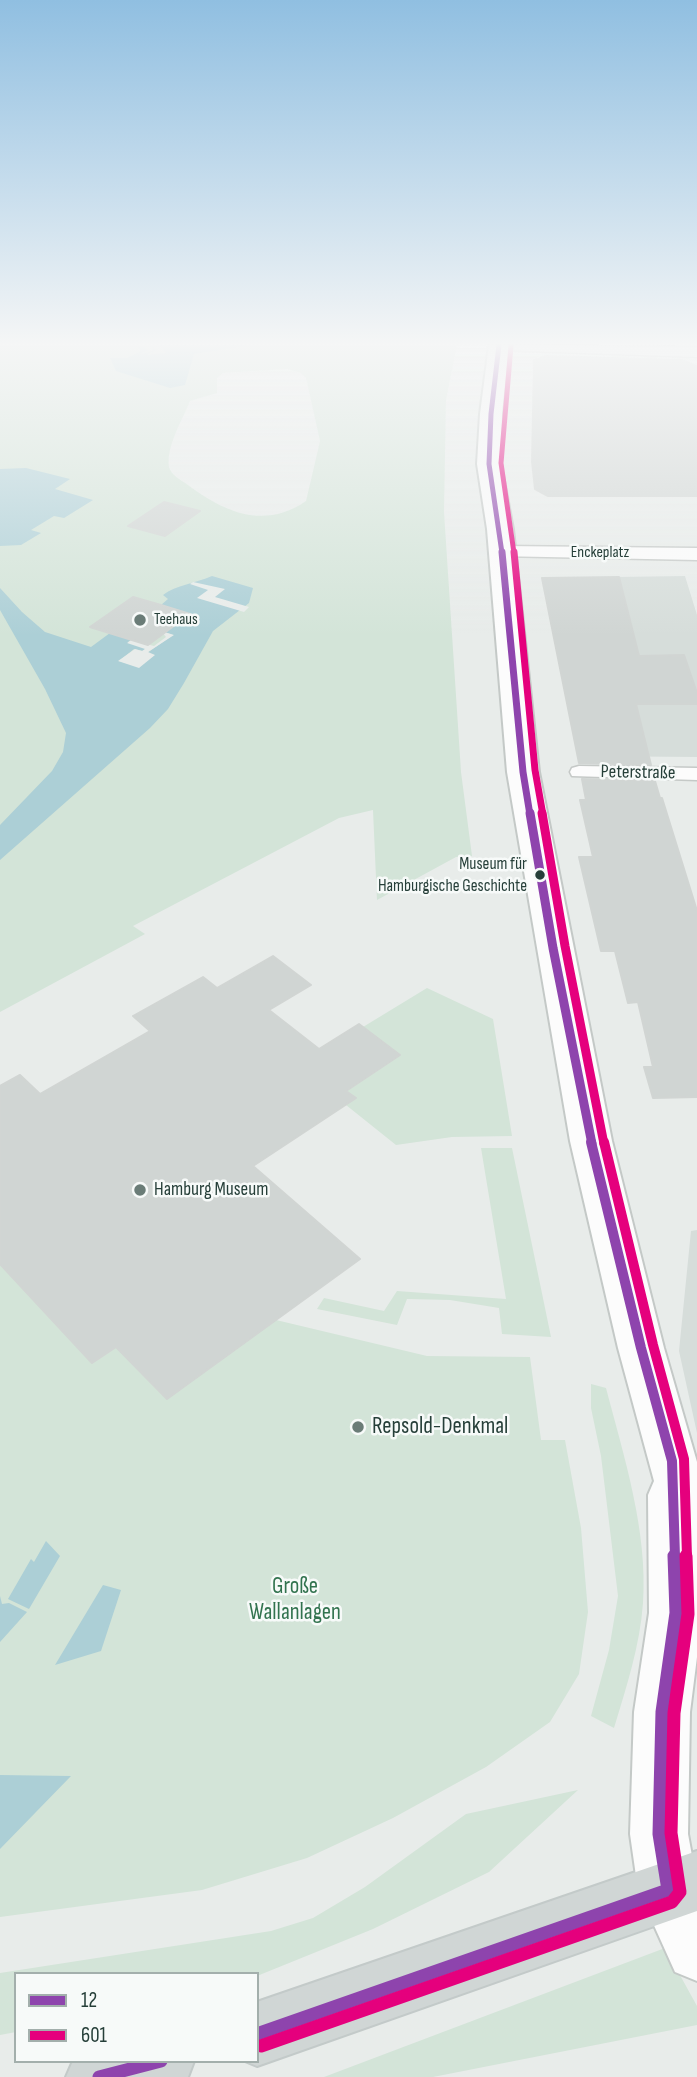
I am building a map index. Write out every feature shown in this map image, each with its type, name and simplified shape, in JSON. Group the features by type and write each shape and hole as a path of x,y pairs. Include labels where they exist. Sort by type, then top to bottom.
{"main road":[{"path":"491,442 489,464 503,552 523,772 552,948 594,1154 641,1348 672,1461 697,1531"},
{"path":"672,1461 676,1613 662,1712 659,1834 682,1885 697,1950"},
{"path":"259,2033 682,1885"},
{"path":"99,2077 154,2063"}],"street":[{"name":"Enckeplatz","path":"503,552 697,554"},
{"name":"Peterstraße","path":"579,772 697,774"}],"shaded area":[{"path":"685,576 697,615 697,757 577,756 542,578"},
{"path":"697,1230 697,1433 679,1351 691,1231"}],"green space":[{"path":"0,442 173,442 169,467 179,479 230,510 260,516 275,515 306,501 320,442 445,442 444,512 461,772 472,856 456,857 377,900 373,810 339,818 133,926 145,934 0,1012"},
{"path":"427,988 493,1019 512,1136 452,1137 396,1145 346,1105 355,1098 346,1091 400,1055 363,1027"},
{"path":"481,1148 512,1148 551,1337 502,1334 499,1308 450,1300 407,1299 397,1325 317,1309 324,1298 384,1311 397,1291 506,1299"},
{"name":"Große Wallanlagen","path":"0,1264 116,1347 167,1399 276,1320 427,1356 530,1357 541,1440 565,1440 581,1528 588,1612 579,1674 550,1722 486,1767 393,1818 307,1858 202,1890 0,1917"},
{"path":"591,1384 606,1388 633,1494 644,1576 639,1635 614,1728 591,1716 609,1650 618,1596 601,1456 591,1408"},
{"path":"578,1790 489,1872 373,1929 259,1975 259,1972 14,1972 14,2032 0,2035 0,1973 271,1931 313,1918 365,1887 466,1814"},
{"path":"665,1948 697,2006 697,2025 433,2077 324,2077"}],"water":[{"path":"26,468 70,479 55,489 93,500 64,518 54,516 31,530 41,533 21,545 0,546 0,469"},
{"path":"212,576 253,588 249,603 213,631 168,709 150,728 0,860 0,825 52,771 63,752 66,733 45,689 0,610 0,588 45,632 91,647 110,633 146,648 143,651 134,649 119,661 139,667 154,655 147,653 173,635 164,632 189,614 161,605 168,599 163,595"},
{"path":"46,1541 60,1556 29,1609 8,1599 31,1559 34,1562"},
{"path":"103,1585 121,1590 101,1651 55,1665"},
{"path":"0,1596 2,1604 9,1603 27,1612 0,1642"},
{"path":"0,1775 71,1776 0,1849"}],"pier":[{"path":"193,582 225,589 215,597 249,607 244,612 197,598 208,590 190,584"},
{"path":"161,631 174,635 148,652 155,655 139,668 118,661 135,649 145,649 127,643 134,638 134,641 154,646 166,637"}],"building":[{"path":"532,442 697,442 697,496 548,496 535,489"},
{"path":"164,502 200,511 165,536 128,526"},
{"path":"619,577 639,656 684,655 697,693 697,704 636,704 651,765 579,763 542,578"},
{"name":"Teehaus","path":"133,597 190,614 148,645 90,627"},
{"path":"582,779 655,781 662,798 697,911 697,1097 653,1098 644,1067 653,1067 638,1002 628,1003 615,951 601,951 579,857 593,857 580,800 586,800"},
{"name":"Hamburg Museum","path":"273,956 311,985 269,1010 319,1049 359,1024 400,1055 346,1091 356,1098 253,1166 360,1259 167,1399 116,1347 92,1363 0,1264 0,1086 20,1075 40,1094 150,1031 133,1016 203,977 217,988"}],"transit line":[{"name":"12","path":"259,2033 668,1890 659,1834 662,1712 676,1613 672,1461 641,1348 591,1141 553,948 523,772 500,529 489,464 490,442"},
{"name":"601","path":"261,2046 672,1902 680,1892 671,1833 674,1713 688,1614 684,1459 653,1345 603,1138 565,946 535,770 512,528 501,463 502,442"},
{"name":"12","path":"99,2077 153,2063"}],"place":[{"name":"Teehaus","path":"140,620"},
{"name":"Museum für Hamburgische Geschichte","path":"540,875"},
{"name":"Hamburg Museum","path":"140,1190"},
{"name":"Repsold-Denkmal","path":"358,1427"}]}
